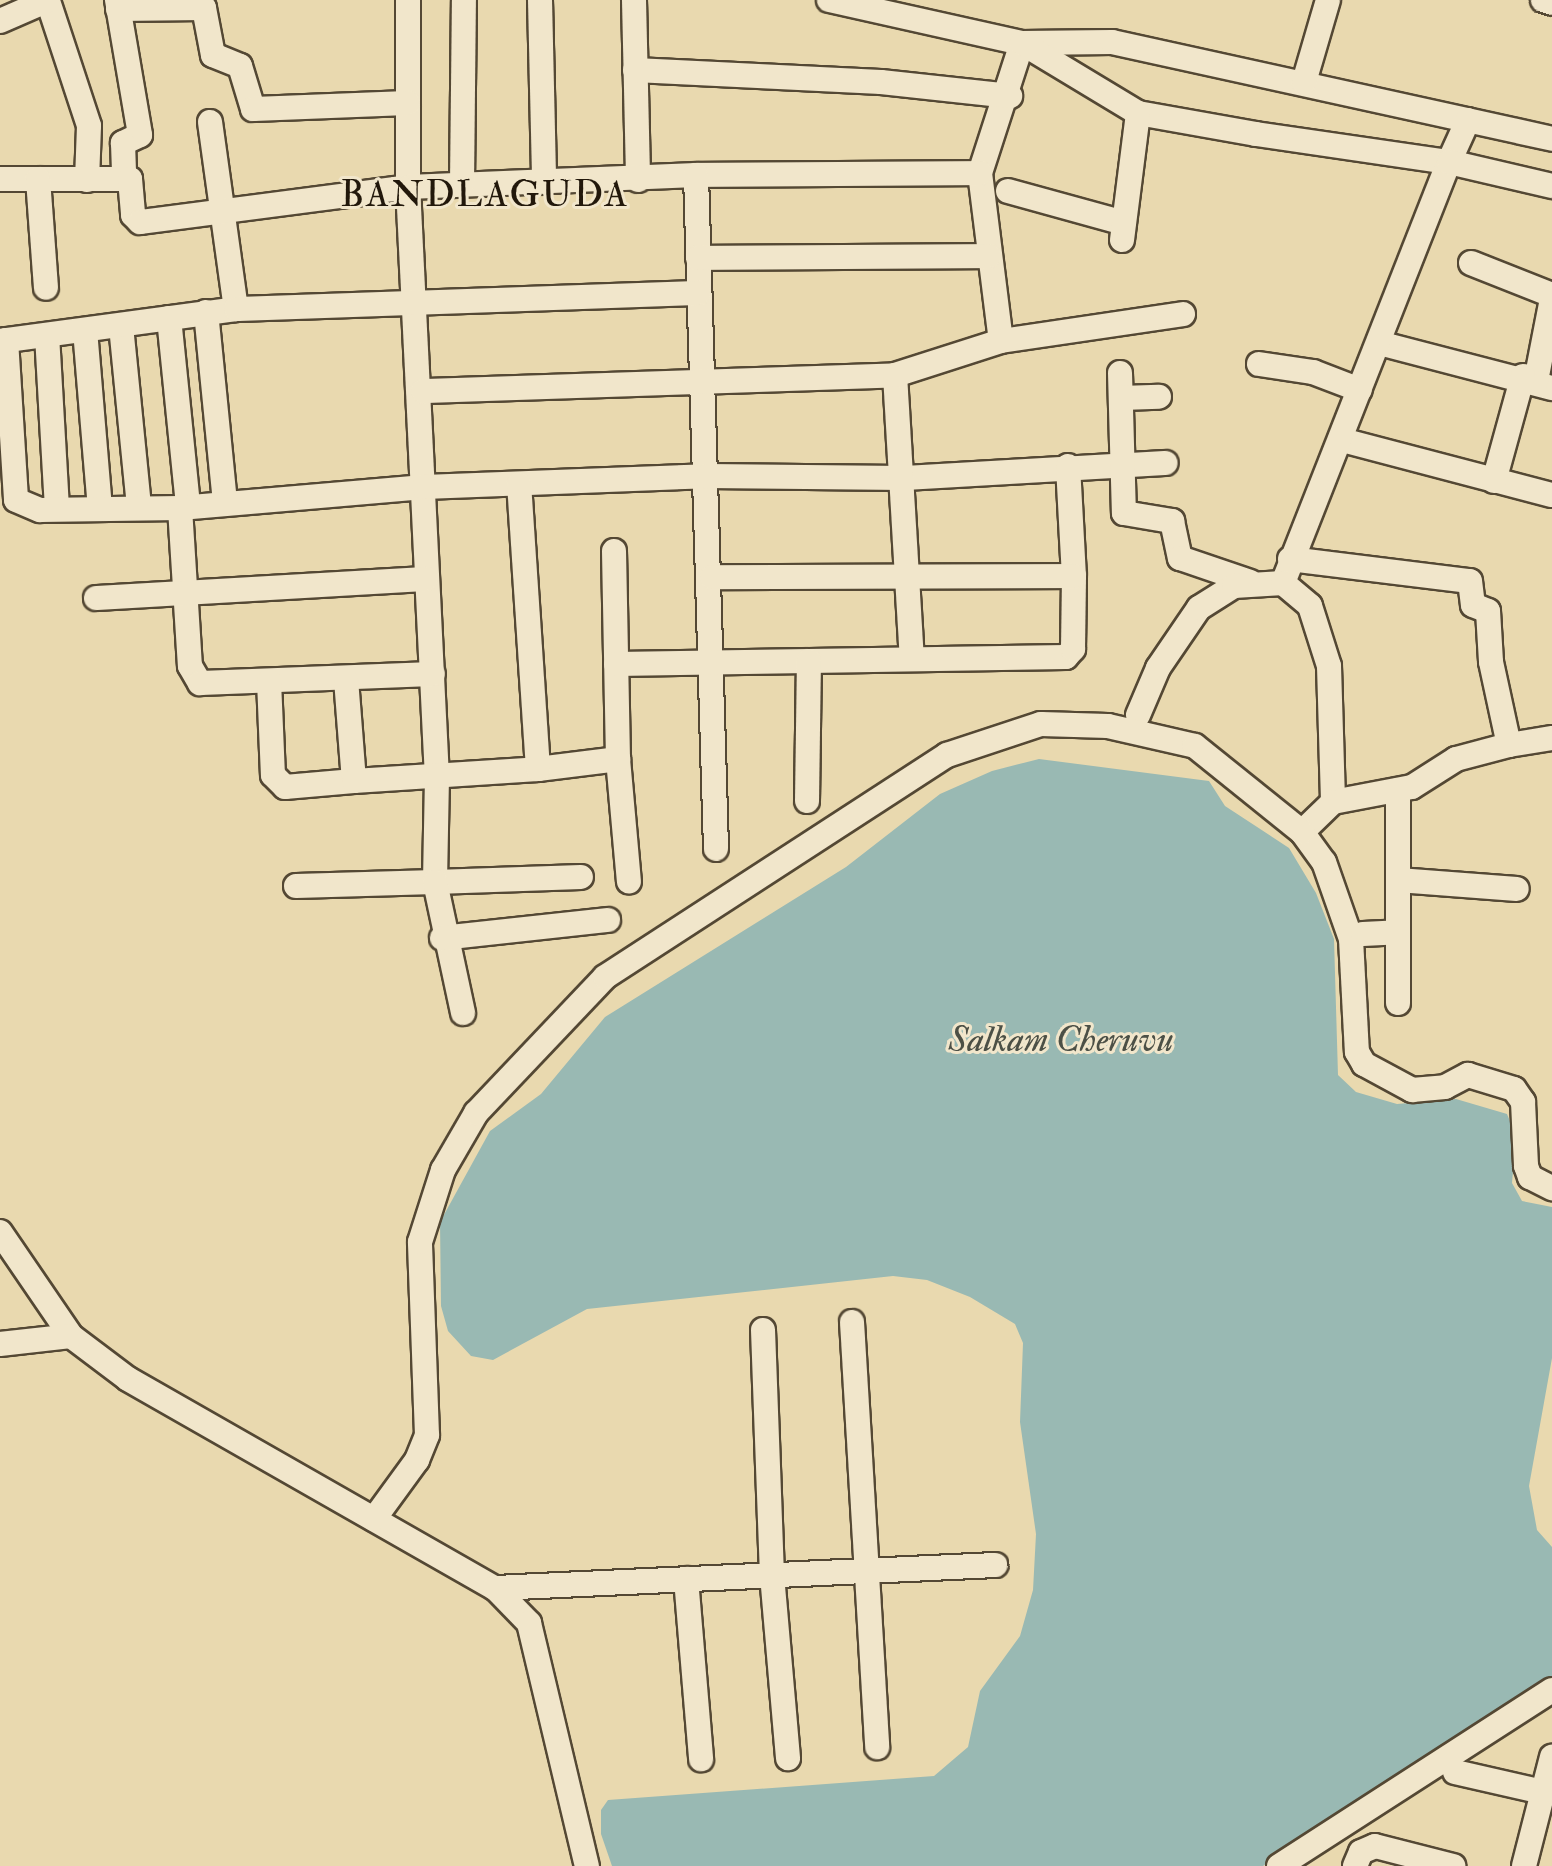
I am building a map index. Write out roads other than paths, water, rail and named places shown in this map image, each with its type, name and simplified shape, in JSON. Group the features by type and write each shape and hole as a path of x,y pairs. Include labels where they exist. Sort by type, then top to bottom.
{"street":[{"path":"408,0 408,187 423,391 425,579 437,777 435,882 442,938 463,1013"},
{"path":"462,184 464,0"},
{"path":"540,0 544,182"},
{"path":"634,0 638,180"},
{"path":"829,0 1022,43 1112,42 1552,139"},
{"path":"1304,82 1328,0"},
{"path":"1543,0 1552,3"},
{"path":"0,21 48,2 89,126 87,180"},
{"path":"124,179 123,143 140,135 117,4 189,3 204,8 213,55 240,66 253,109 408,103"},
{"path":"1001,341 980,173 1010,96 1022,43"},
{"path":"1022,43 1138,113 1449,162 1552,186"},
{"path":"635,70 881,82 1010,96"},
{"path":"1008,191 1123,231 1138,113"},
{"path":"1283,583 1290,559 1342,440 1468,120"},
{"path":"210,122 236,309"},
{"path":"0,179 124,179 132,182 136,221 408,187 638,180 696,175 980,173"},
{"path":"696,175 712,577 709,663 716,849"},
{"path":"38,179 46,288"},
{"path":"698,258 989,256"},
{"path":"1471,263 1552,297 1537,381 1494,481"},
{"path":"699,293 236,309 3,341 16,500 24,507 57,509 184,506 424,487 707,476 904,478 1068,466 1166,463"},
{"path":"206,312 225,503"},
{"path":"423,391 702,386 895,375 1001,341 1183,314"},
{"path":"169,318 184,506 190,666 200,683 346,680 433,674"},
{"path":"121,326 139,507"},
{"path":"85,330 100,508"},
{"path":"47,335 57,509"},
{"path":"1379,343 1537,381"},
{"path":"1259,364 1313,372 1360,390"},
{"path":"1120,373 1124,513 1172,521 1180,558 1254,583"},
{"path":"895,375 904,478 912,658"},
{"path":"1121,398 1159,397"},
{"path":"1342,440 1552,495"},
{"path":"616,664 1070,656 1074,576 1068,466"},
{"path":"519,485 538,769"},
{"path":"614,551 618,759 629,882"},
{"path":"1290,559 1470,581 1473,605 1488,611 1494,677 1509,745"},
{"path":"712,577 1074,576"},
{"path":"96,598 425,579"},
{"path":"1138,715 1158,668 1199,608 1216,593 1254,583 1283,583 1310,606 1329,666 1333,802"},
{"path":"807,801 809,661"},
{"path":"346,680 354,781"},
{"path":"269,681 275,781 285,787 538,769 618,759"},
{"path":"374,1519 417,1460 427,1435 420,1242 443,1170 476,1113 605,977 947,755 1041,724 1108,726 1195,746 1302,832 1324,862 1351,939 1353,1038 1364,1064 1412,1090 1445,1087 1468,1075 1514,1089 1523,1102 1526,1166 1530,1177 1552,1188"},
{"path":"1302,832 1333,802 1398,790 1464,756 1552,738"},
{"path":"1398,790 1398,1003"},
{"path":"296,886 581,877"},
{"path":"1398,880 1517,889"},
{"path":"442,938 608,920"},
{"path":"1363,934 1398,932"},
{"path":"0,1232 71,1336 128,1379 495,1588 529,1623 539,1653 587,1866"},
{"path":"852,1322 877,1747"},
{"path":"763,1330 772,1575 788,1758"},
{"path":"0,1344 71,1336"},
{"path":"495,1588 995,1565"},
{"path":"686,1579 701,1759"},
{"path":"1279,1866 1552,1690"},
{"path":"1524,1866 1552,1757"},
{"path":"1455,1772 1543,1792"},
{"path":"1355,1866 1361,1852 1375,1846 1453,1866"}],"water":[{"name":"Salkam Cheruvu","path":"1039,759 1209,781 1225,806 1289,848 1316,893 1334,939 1338,1075 1356,1092 1397,1104 1456,1099 1507,1114 1516,1136 1512,1183 1522,1201 1552,1207 1552,1358 1529,1486 1537,1530 1552,1547 1552,1677 1263,1866 612,1866 601,1834 601,1810 608,1800 934,1776 968,1747 980,1691 1020,1636 1033,1590 1036,1534 1020,1422 1023,1343 1015,1324 970,1297 927,1280 893,1276 587,1309 493,1360 471,1356 448,1331 441,1306 440,1222 490,1131 541,1094 605,1017 846,867 940,794 992,771"}],"district":[{"name":"BANDLAGUDA","path":"485,195"}]}
